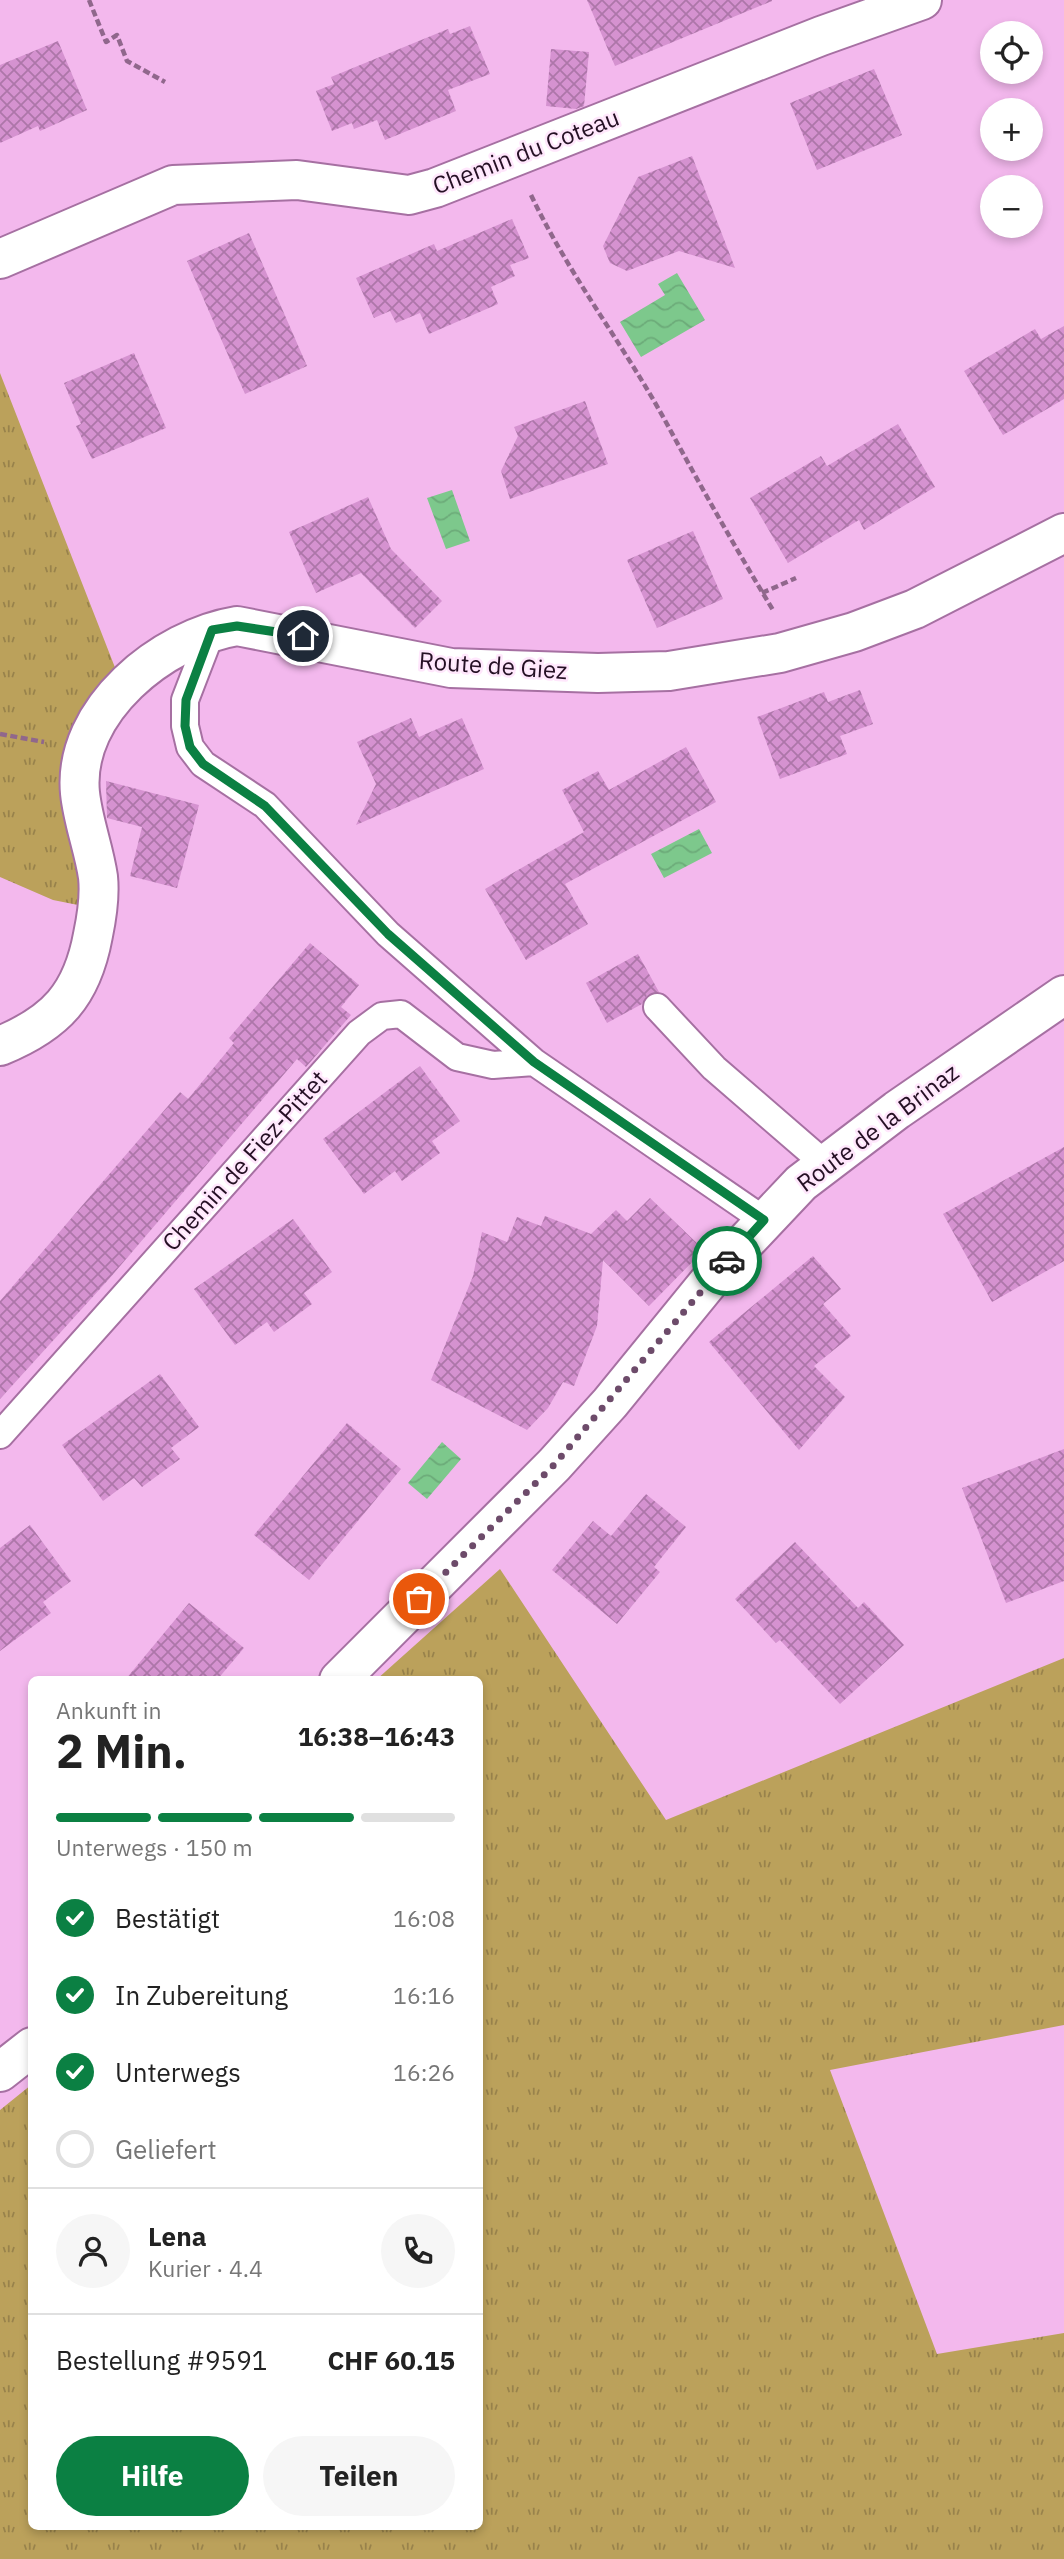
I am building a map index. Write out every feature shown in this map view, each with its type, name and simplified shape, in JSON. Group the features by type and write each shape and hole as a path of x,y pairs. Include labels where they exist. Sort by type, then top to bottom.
{"street":[{"name":"Chemin du Coteau","path":"0,259 173,185 297,180 409,195 521,157 821,36 922,0"},
{"name":"Route de Giez","path":"0,1046 23,1037 52,1018 81,981 88,963 98,909 98,878 80,792 83,753 92,733 123,688 148,663 212,630 237,626 264,630 450,668 598,673 669,671 780,653 854,632 915,609 1064,533"},
{"name":"Route de la Brinaz","path":"343,1676 554,1465 764,1220 825,1164 897,1110 1064,995"},
{"path":"0,2072 28,2050"}],"lane":[{"path":"212,630 186,700 185,726 190,747 203,764 265,806 388,934 534,1062 764,1220"},
{"path":"657,1007 713,1068 825,1164"},
{"name":"Chemin de Fiez-Pittet","path":"0,1435 359,1033 382,1016 401,1014 457,1056 493,1065 534,1062"}],"path":[{"path":"89,0 106,42 117,35 127,61 165,82"},
{"path":"521,157 531,195 554,242 667,425 685,461 776,616"},
{"path":"762,593 796,578"}],"green space":[{"path":"0,373 123,688 92,732 98,909 53,900 0,877"},
{"path":"500,1569 666,1820 1064,1658 1064,2025 830,2070 937,2354 1064,2333 1064,2559 0,2559 0,2110 28,2087 28,2530 483,2530 483,1676 380,1676"}],"water":[{"path":"677,273 705,320 641,357 620,322 665,295 658,284"},
{"path":"452,490 470,541 446,549 427,498"},
{"path":"699,829 712,853 664,878 651,854"},
{"path":"442,1442 461,1459 427,1499 408,1483"}],"building":[{"path":"587,0 772,0 772,1 615,66"},
{"path":"470,26 490,74 448,90 456,111 385,140 377,120 354,129 352,123 332,131 316,91 334,84 331,77 448,29 450,34"},
{"path":"58,41 87,110 40,131 38,126 0,143 0,65"},
{"path":"551,49 589,52 584,106 576,109 546,106"},
{"path":"874,69 902,135 817,170 790,103"},
{"path":"692,156 735,268 679,251 627,271 610,263 603,246 638,177"},
{"path":"512,219 529,258 510,265 515,276 491,287 498,304 429,334 420,313 396,323 390,311 374,318 356,278 434,244 437,251"},
{"path":"249,233 307,366 245,394 187,261"},
{"path":"1064,326 1064,399 1003,435 964,371 1035,329 1041,339"},
{"path":"134,353 166,428 92,459 76,426 81,424 64,383"},
{"path":"585,401 608,464 510,499 501,471 518,436 514,427"},
{"path":"898,424 935,487 864,530 859,520 788,563 750,498 821,456 827,466"},
{"path":"368,497 391,549 442,601 415,628 361,573 316,593 289,532"},
{"path":"693,531 723,599 657,628 627,560"},
{"path":"860,690 873,724 840,736 847,754 780,779 757,717 824,692 828,702"},
{"path":"411,718 419,737 462,718 484,769 356,825 376,784 357,742"},
{"path":"686,747 716,802 565,884 588,924 526,960 485,889 584,832 562,790 598,771 609,790"},
{"path":"106,781 199,805 177,888 130,876 142,827 107,818"},
{"path":"310,943 359,985 341,1007 351,1015 306,1067 297,1059 109,1279 0,1399 0,1301 180,1092 188,1099 234,1043 229,1038"},
{"path":"638,954 659,992 647,995 642,1004 607,1023 586,983"},
{"path":"420,1066 460,1121 432,1141 440,1153 402,1181 395,1171 364,1194 323,1139"},
{"path":"1064,1147 1064,1261 992,1302 943,1214"},
{"path":"650,1198 704,1250 649,1306 603,1260 597,1326 574,1386 563,1382 548,1408 527,1430 431,1380 473,1276 482,1232 507,1242 517,1217 541,1226 545,1216 591,1234 616,1210 627,1221"},
{"path":"293,1219 332,1272 304,1293 312,1304 274,1332 267,1322 235,1345 194,1289"},
{"path":"813,1256 841,1289 823,1304 851,1336 814,1366 845,1397 799,1450 709,1342"},
{"path":"160,1374 199,1427 171,1448 180,1459 142,1487 134,1478 103,1501 62,1445"},
{"path":"347,1423 401,1469 309,1580 254,1535"},
{"path":"1064,1449 1064,1581 1006,1603 962,1488"},
{"path":"646,1494 686,1527 654,1567 660,1572 617,1624 552,1570 593,1521 611,1536"},
{"path":"30,1525 71,1581 43,1602 51,1613 0,1651 0,1548"},
{"path":"795,1542 858,1608 864,1602 904,1645 840,1704 780,1640 776,1643 735,1599"},
{"path":"189,1603 244,1648 220,1676 128,1676"}],"way so far":[{"path":"419,1599 554,1465 610,1403 727,1261"}],"route":[{"path":"303,636 237,626 212,630 186,700 185,726 190,747 203,764 265,806 293,832 315,860 388,934 534,1062 764,1220 727,1261"}]}
